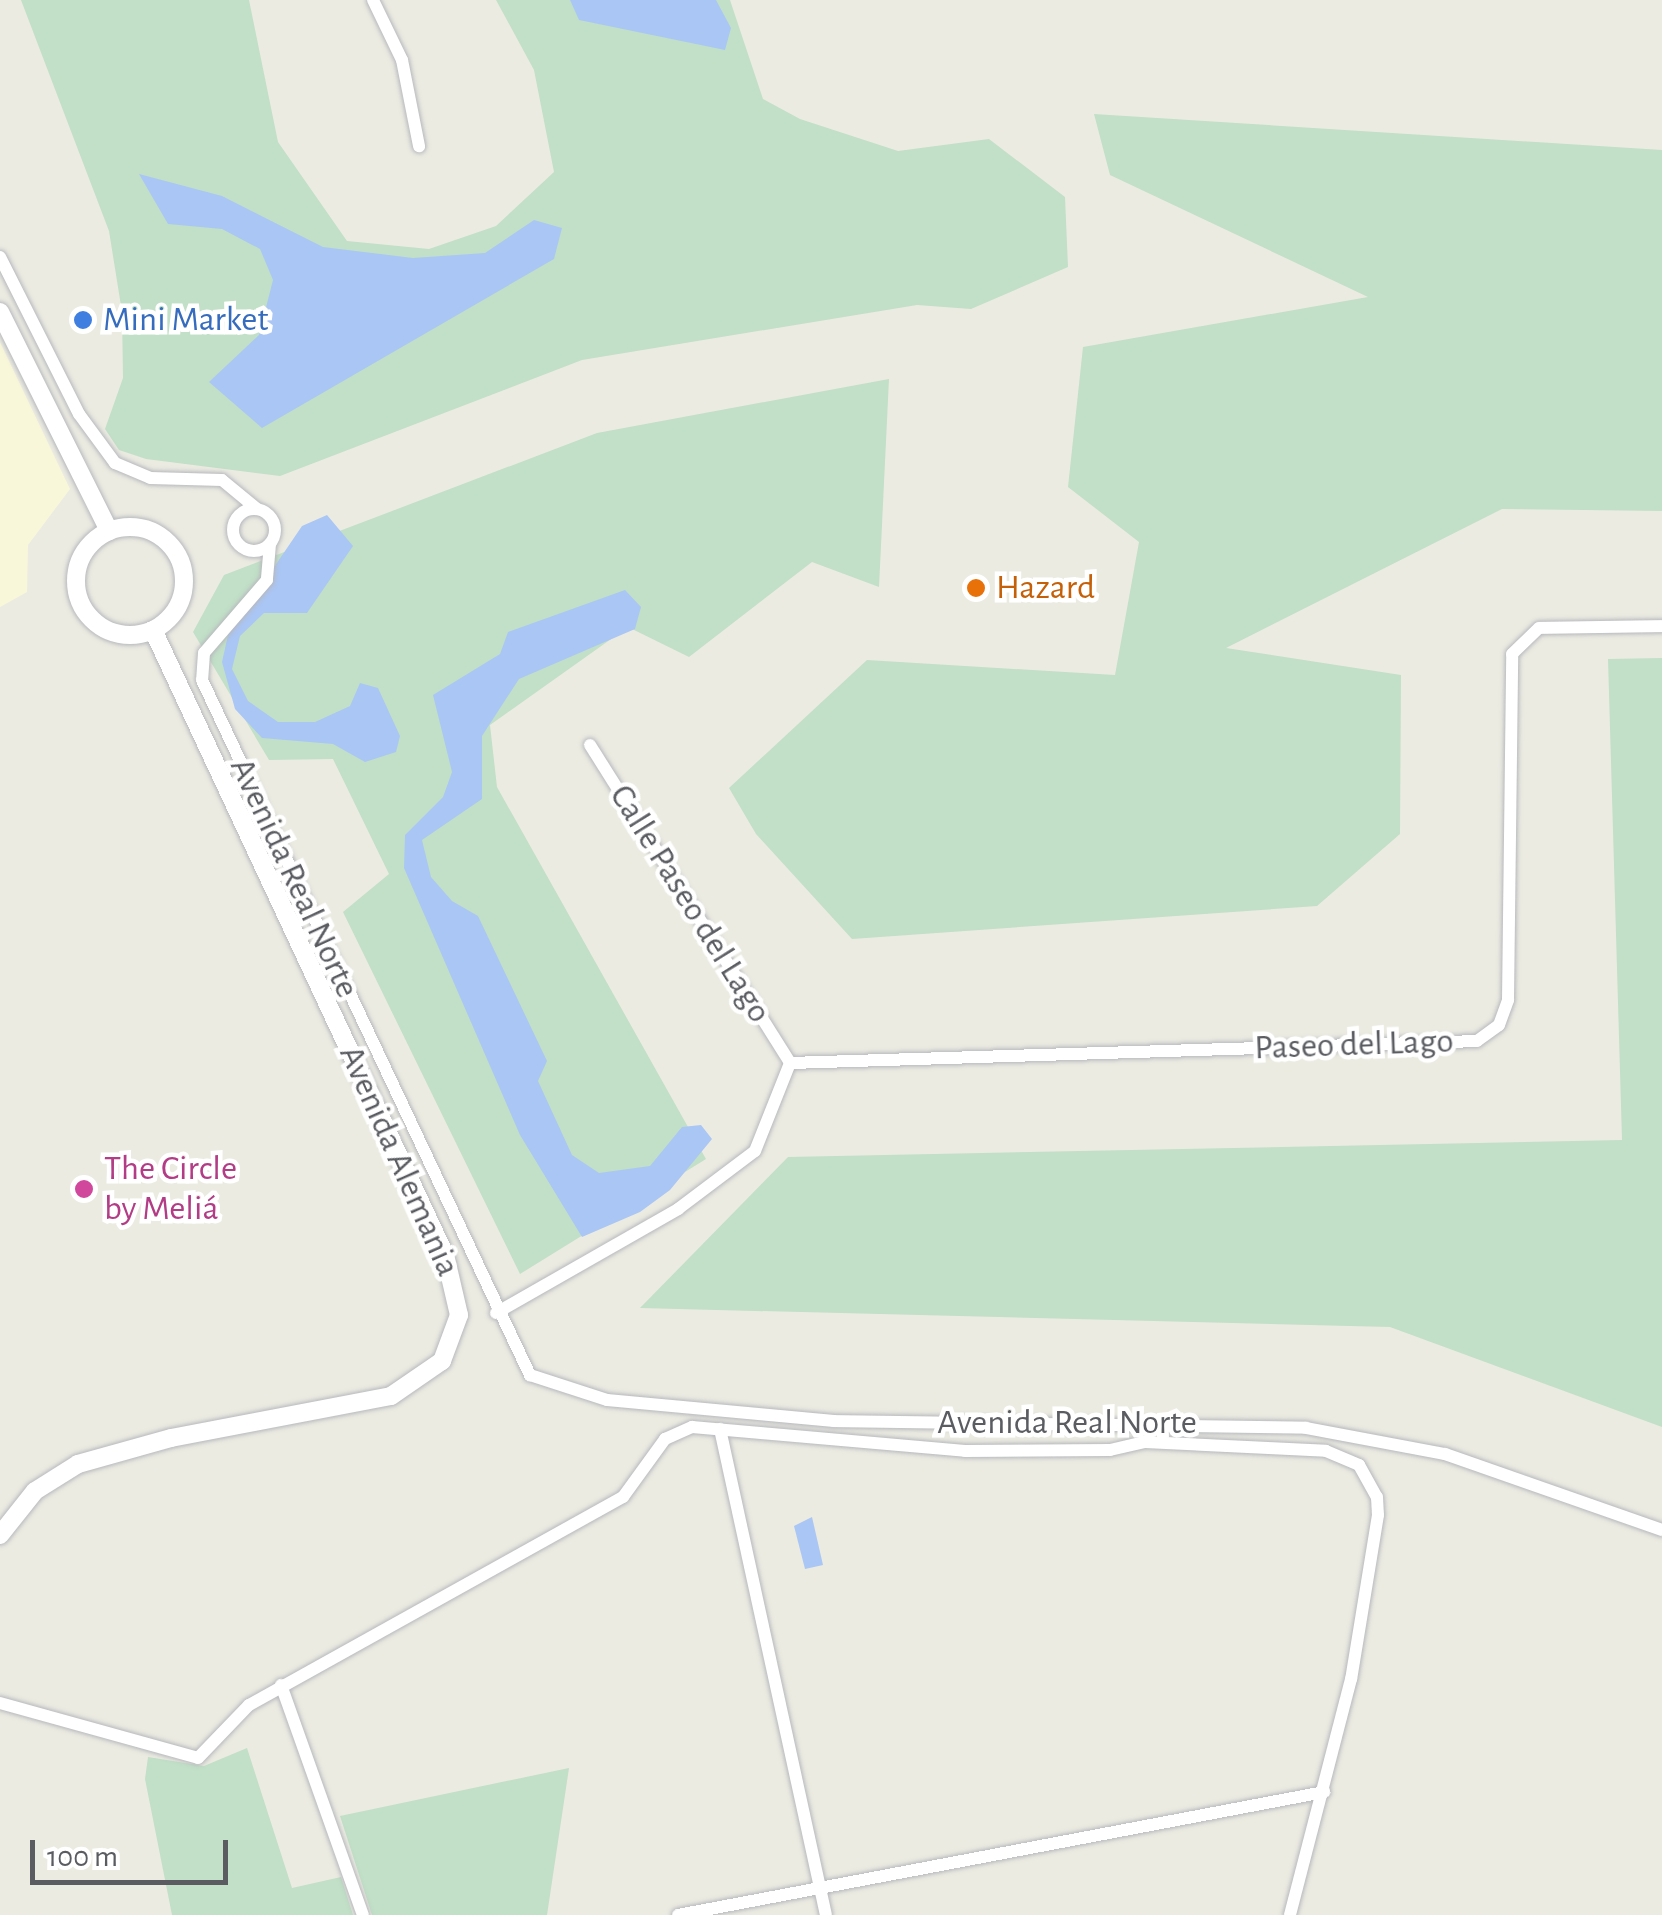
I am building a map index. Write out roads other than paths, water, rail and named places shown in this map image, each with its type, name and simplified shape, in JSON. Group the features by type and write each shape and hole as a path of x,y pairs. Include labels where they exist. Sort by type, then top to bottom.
{"street":[{"path":"374,0 402,60 418,146"},
{"path":"0,257 79,414 115,463 150,478 212,477 239,491 274,522 270,544 254,551"},
{"path":"0,312 108,531"},
{"path":"239,491 240,514 234,537 269,564"},
{"path":"240,514 258,509"},
{"path":"139,527 176,552 182,598 153,630 109,631 78,596 78,565 108,531 139,527"},
{"name":"Avenida Real Norte","path":"270,544 263,587 204,652 202,680 496,1314 530,1374 607,1400 834,1421 1306,1428 1445,1454 1662,1530"},
{"name":"Paseo del Lago","path":"790,1063 1477,1041 1499,1025 1508,1000 1512,654 1539,628 1662,626"},
{"name":"Avenida Alemania","path":"0,1534 36,1491 78,1464 171,1438 391,1396 442,1361 459,1316 445,1256 153,630"},
{"name":"Calle Paseo del Lago","path":"590,745 790,1063"},
{"path":"496,1314 678,1209 754,1150 790,1063"},
{"path":"720,1429 826,1915"},
{"path":"0,1702 191,1759 205,1756 248,1704 623,1498 678,1431 720,1429 964,1451 1110,1450 1145,1442 1344,1456 1371,1480 1378,1515 1324,1792 1290,1915"},
{"path":"282,1686 363,1915"},
{"path":"678,1915 1324,1792"}],"water":[{"path":"570,0 716,0 731,28 725,50 579,20"},
{"path":"139,174 222,196 323,247 413,258 485,253 534,220 562,228 554,259 262,428 209,382 259,335 273,280 260,249 222,229 168,224"},
{"path":"327,515 353,546 307,613 264,613 240,636 232,669 248,701 278,722 315,722 350,706 360,683 378,688 400,736 396,752 365,762 333,744 262,738 235,709 222,662 228,635 302,526"},
{"path":"625,590 641,607 635,629 519,679 482,736 482,799 422,840 431,877 452,901 478,916 547,1061 538,1081 572,1155 599,1173 650,1166 682,1127 701,1125 712,1139 670,1190 640,1212 582,1237 520,1135 404,868 405,835 443,797 452,772 433,695 500,654 508,632"},
{"path":"812,1517 823,1565 805,1569 794,1526"}],"place":[{"name":"Mini Market","path":"83,320"},
{"name":"Hazard","path":"976,588"},
{"name":"The Circle by Meliá","path":"84,1189"}]}
